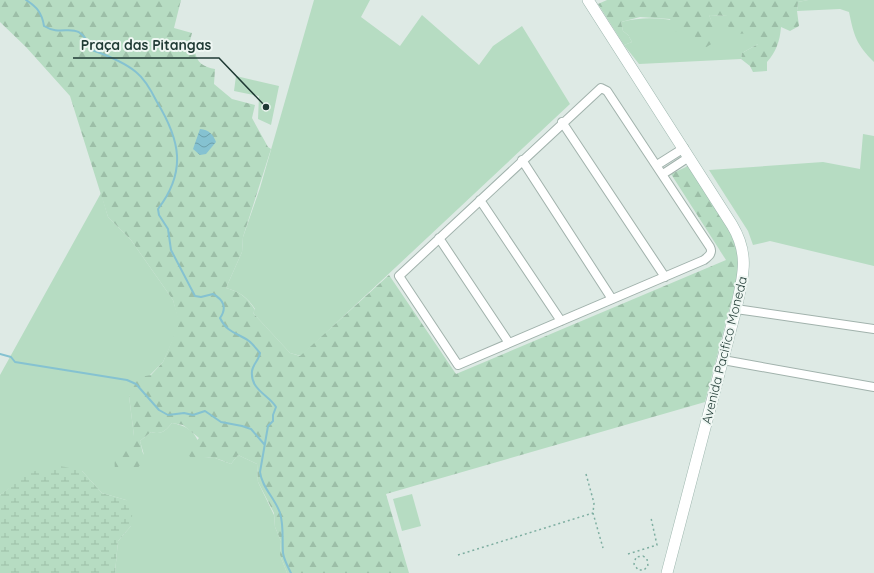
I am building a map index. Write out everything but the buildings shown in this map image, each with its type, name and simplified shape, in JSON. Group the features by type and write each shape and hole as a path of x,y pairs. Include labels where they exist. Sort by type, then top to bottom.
{"street":[{"name":"Avenida Pacifico Moneda","path":"588,0 740,239 744,252 744,269 736,309 667,573"},
{"path":"605,88 711,249 709,256 704,260 665,277 458,365 399,276 562,122 598,89 605,88"},
{"path":"562,122 665,277"},
{"path":"657,165 686,153"},
{"path":"663,174 686,153"},
{"path":"522,160 612,299"},
{"path":"480,200 561,320"},
{"path":"439,238 510,343"},
{"path":"736,309 874,329"},
{"path":"723,360 874,387"}],"path":[{"path":"586,474 594,502 593,513 603,548"},
{"path":"458,555 593,513"},
{"path":"628,554 657,545 651,518"},
{"path":"636,557 634,564 638,570 644,570 648,566 647,559 643,556 643,550"},
{"path":"633,553 636,557"},
{"path":"636,557 643,556"}],"green space":[{"path":"0,0 181,0 174,28 192,33 188,48 195,50 197,58 201,64 215,69 214,84 232,99 255,105 252,118 268,147 271,149 243,237 242,252 226,288 239,293 246,298 255,310 253,313 290,353 300,356 389,275 456,374 726,260 671,174 688,166 729,230 738,251 738,276 705,402 386,494 409,573 287,573 280,555 281,541 275,527 274,513 258,482 257,464 238,455 231,464 212,458 203,458 193,462 187,452 199,438 183,425 172,423 163,432 151,432 140,441 142,459 141,463 136,469 131,471 115,469 115,458 118,449 124,441 134,436 129,396 135,378 151,375 163,362 179,324 173,300 131,240 108,217 70,96 26,47 0,22"},
{"path":"314,0 370,0 361,17 400,46 422,15 479,65 493,46 522,26 570,104 301,356 290,353 253,313 255,309 246,298 235,291 226,288 242,252 243,237 260,188"},
{"path":"607,0 808,0 798,2 797,11 799,26 790,31 781,27 777,46 767,62 767,71 753,72 750,66 741,59 742,53 758,44 758,33 734,34 728,26 728,16 709,15 716,31 716,41 705,48 691,32 674,31 670,19 640,17 621,22 623,31 628,35 632,42 624,45 598,4"},
{"path":"808,0 874,0 874,62 859,45 852,27 849,12 840,9 797,11 798,2"},
{"path":"709,15 728,16 758,33 758,44 742,53 741,59 639,64 624,45 632,42 628,35 623,31 621,22 646,18 669,20 715,31"},
{"path":"236,76 279,86 271,125 258,119 259,96 234,91"},
{"path":"863,134 874,136 874,266 770,241 753,245 748,231 709,170 823,162 860,169"},
{"path":"101,193 108,217 131,240 173,300 180,324 163,362 129,396 134,436 144,455 140,441 151,432 163,432 172,423 185,427 194,434 199,443 203,457 215,458 231,464 238,455 257,464 258,482 274,515 275,527 281,541 280,555 287,573 115,573 118,541 131,526 126,500 102,493 82,471 14,485 0,495 0,375"},
{"path":"61,466 82,471 102,493 126,500 133,508 131,526 118,541 115,573 0,573 0,495 30,472"},
{"path":"412,494 421,526 402,531 393,499"}],"water":[{"path":"200,129 206,130 210,133 216,142 206,154 200,155 193,149"}],"waterway":[{"path":"26,0 38,11 42,17 44,26 51,29 76,31 81,34 92,50 120,62 136,72 148,86 165,116 171,129 177,156 173,182 158,209 159,215 168,229 171,250 195,296 201,297 213,294 217,296 223,304 224,308 220,318 226,327 249,341 260,353 252,371 252,378 257,388 276,407 273,415 273,421 268,426 260,472 263,483 280,513 283,553 291,573"},
{"path":"0,354 11,357 15,362 127,380 136,384 159,410 168,415 184,413 193,415 205,411 221,422 251,429 264,444"}],"place":[{"name":"Praça das Pitangas","path":"266,107"}]}
